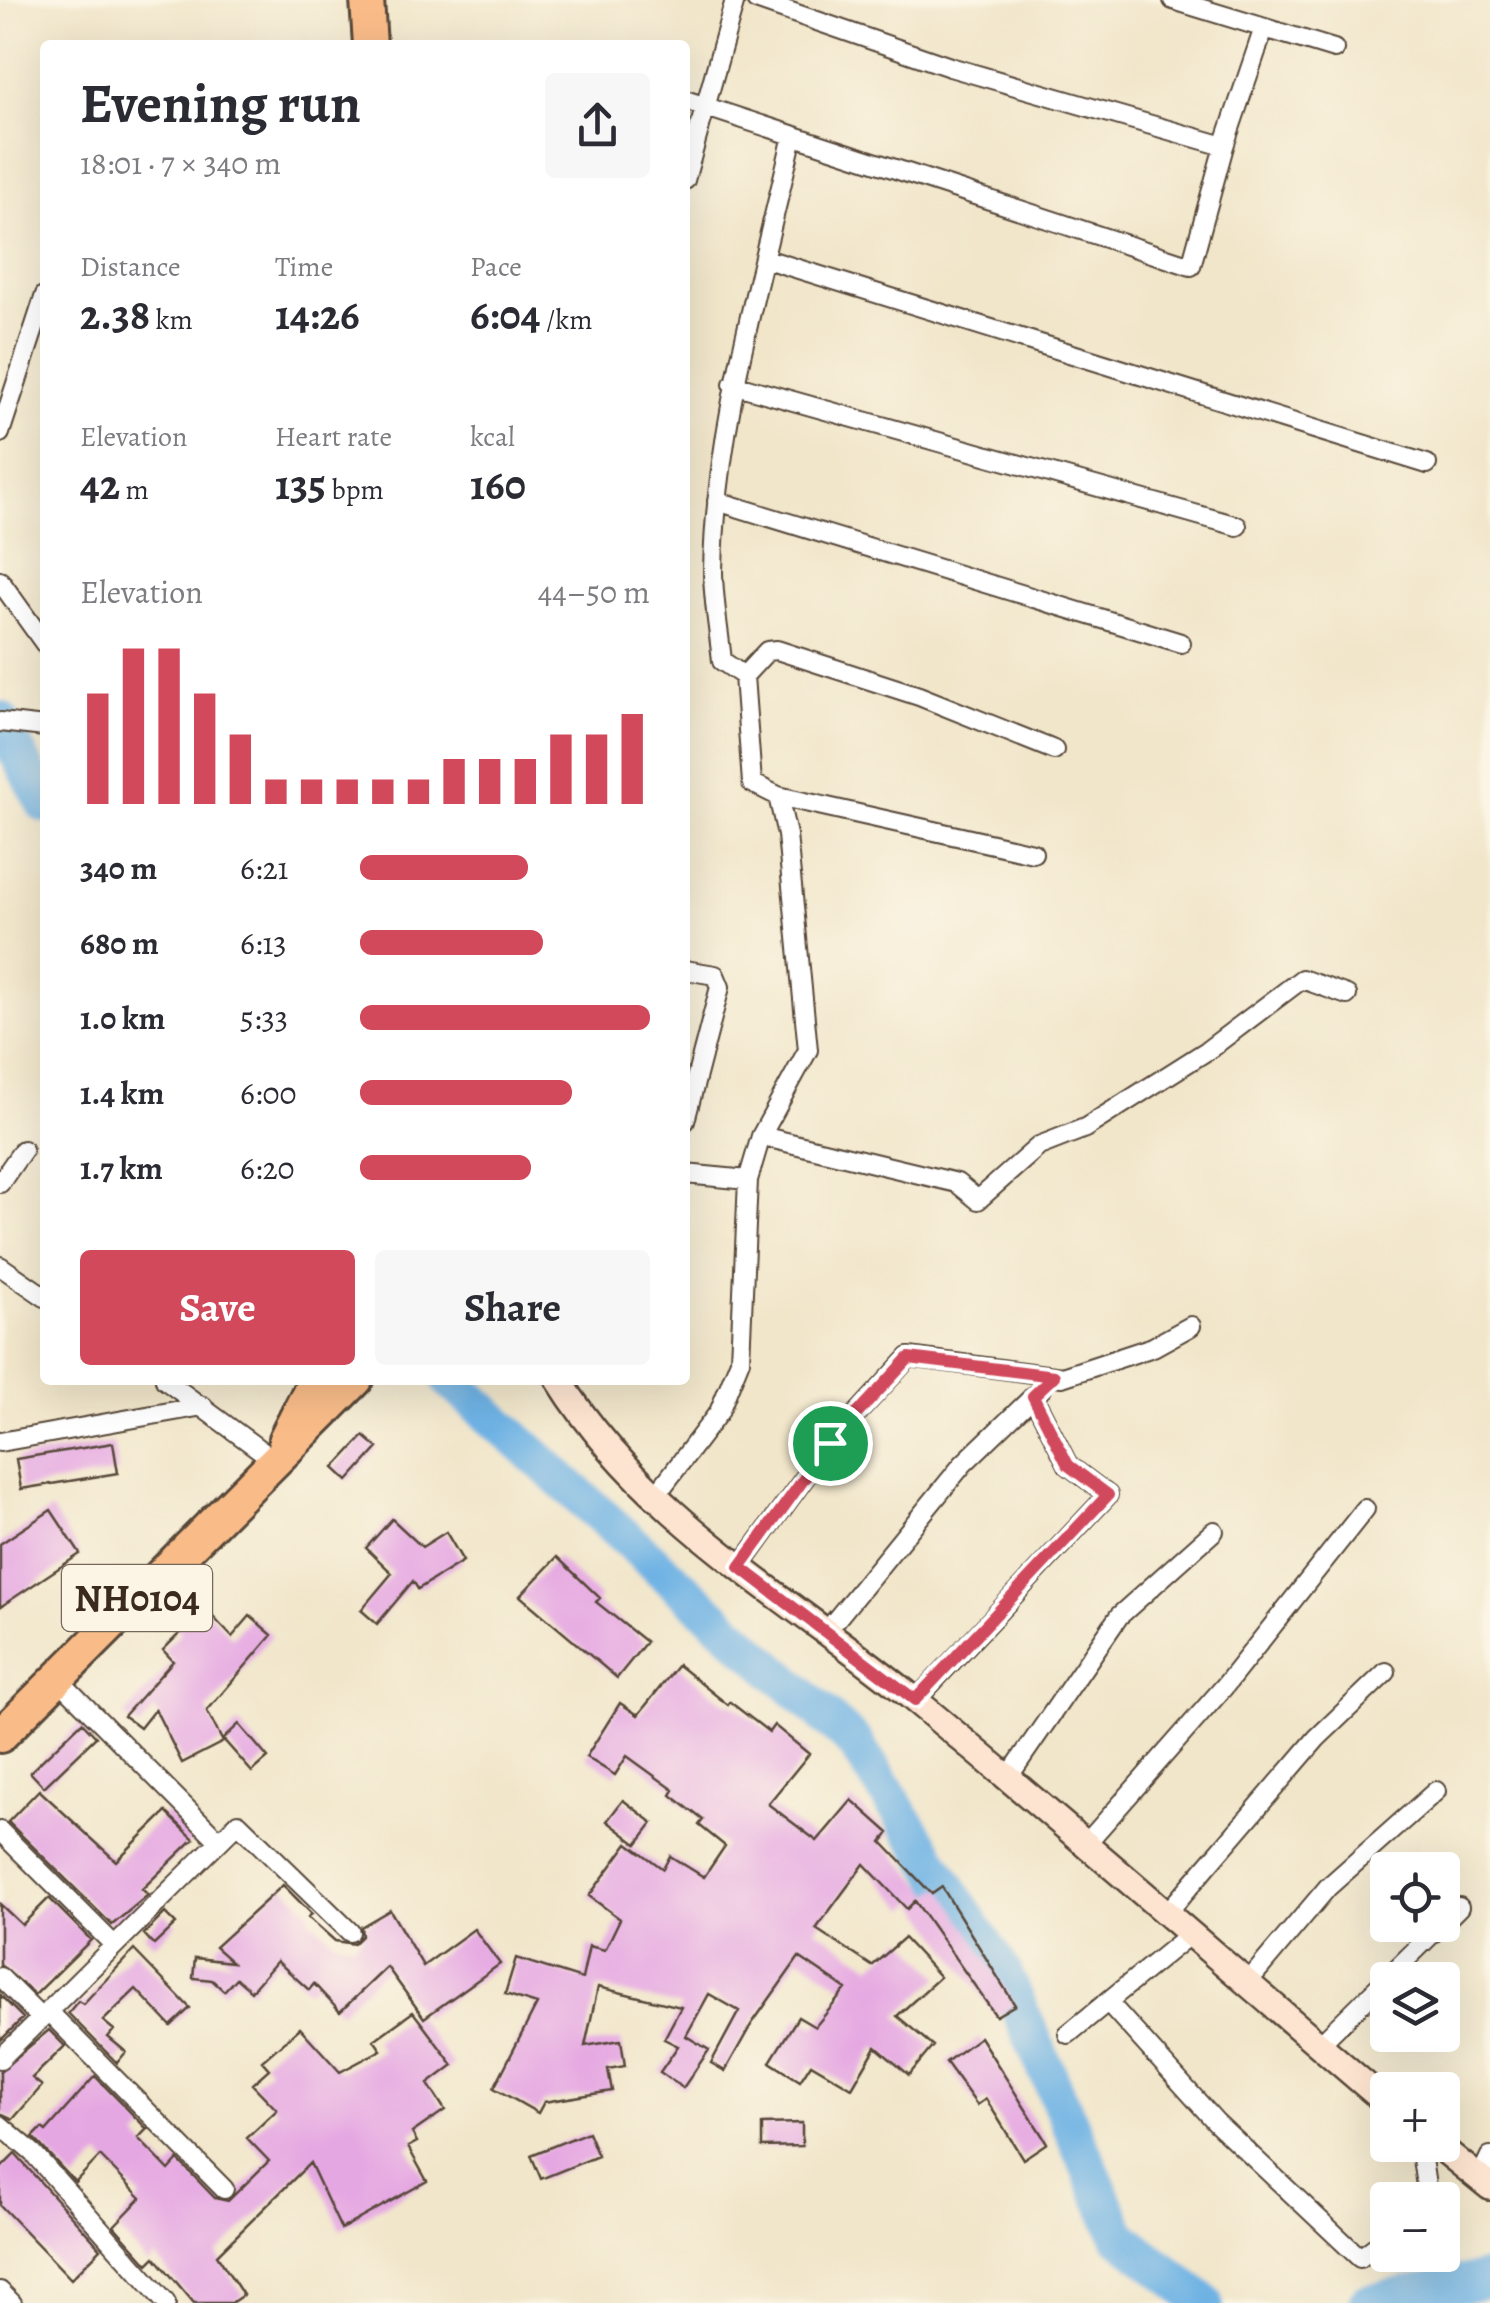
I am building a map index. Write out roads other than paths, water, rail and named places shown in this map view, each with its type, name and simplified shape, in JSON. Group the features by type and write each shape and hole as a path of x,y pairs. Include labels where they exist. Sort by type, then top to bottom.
{"highway":[{"path":"366,0 370,40"},
{"name":"NH0104","path":"274,1461 312,1385"},
{"name":"NH0104","path":"0,1736 352,1385"}],"street":[{"path":"690,160 735,0"},
{"path":"756,0 950,66 1224,146"},
{"path":"1172,0 1334,49"},
{"path":"690,101 1188,266 1194,264 1224,146 1264,28"},
{"path":"744,676 722,661 713,574 717,501 732,384 794,135"},
{"path":"766,259 1427,464"},
{"path":"0,433 40,311"},
{"path":"732,384 1237,526"},
{"path":"717,501 1180,643"},
{"path":"0,580 40,637"},
{"path":"1033,853 778,796 752,783 744,676 767,651 776,650 919,696 1054,750"},
{"path":"0,722 40,726"},
{"path":"654,1499 719,1412 740,1360 748,1180 761,1136 808,1050 787,835 778,796"},
{"path":"690,971 715,976 720,987 690,1103"},
{"path":"761,1136 957,1183 978,1200 1039,1146 1101,1118 1208,1050 1302,979 1347,996"},
{"path":"0,1183 23,1150"},
{"path":"690,1174 748,1180"},
{"path":"0,1266 40,1294"},
{"path":"740,1567 830,1443 909,1358 1054,1376 1153,1346 1191,1326"},
{"path":"826,1632 963,1464 1054,1376"},
{"path":"172,1385 274,1461"},
{"path":"562,1385 582,1417 654,1499 915,1700 1370,2089"},
{"path":"915,1700 1108,1495 1068,1465 1033,1396"},
{"path":"0,1442 203,1406"},
{"path":"1084,1846 1224,1687 1365,1509"},
{"path":"1006,1779 1119,1616 1214,1531"},
{"path":"1166,1914 1317,1738 1386,1672"},
{"path":"57,1678 219,1842"},
{"path":"1247,1983 1328,1887 1436,1791"},
{"path":"0,2059 242,1823 350,1932"},
{"path":"0,1831 114,1945"},
{"path":"1068,2034 1190,1934"},
{"path":"1319,2045 1424,1942"},
{"path":"0,1977 45,2014 224,2190"},
{"path":"1108,2002 1216,2122 1360,2258 1370,2250"},
{"path":"0,2125 33,2153 166,2303"},
{"path":"1460,2158 1487,2174"},
{"path":"0,2291 12,2303"}],"waterway":[{"path":"0,720 40,795"},
{"path":"456,1385 855,1743 1003,1972 1119,2235 1205,2303"},
{"path":"1367,2303 1490,2279"}]}
